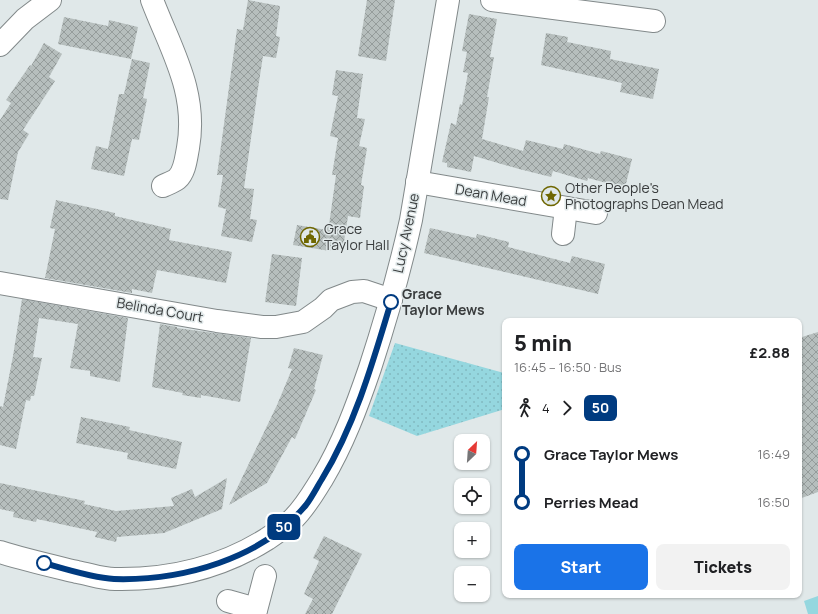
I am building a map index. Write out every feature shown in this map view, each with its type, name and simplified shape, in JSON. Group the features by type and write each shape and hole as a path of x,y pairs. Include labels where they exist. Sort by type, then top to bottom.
{"street":[{"path":"0,45 25,19 50,0"},
{"path":"152,0 161,24 172,46 187,92 191,119 190,138 184,167 177,179 163,186"},
{"name":"Lucy Avenue","path":"0,552 63,569 114,579 148,578 193,571 238,556 281,530 307,504 331,465 343,440 362,392 391,300 404,253 448,0"},
{"path":"492,0 654,21"},
{"name":"Dean Mead","path":"417,182 596,213"},
{"path":"562,234 566,208"},
{"name":"Belinda Court","path":"0,283 217,321 262,327 276,327 303,322 319,311 331,300 352,292 364,291 391,300"},
{"path":"228,601 256,612 265,576"}],"shaded area":[{"path":"395,343 502,372 502,410 417,436 369,416"},
{"path":"818,596 818,614 808,614 804,601"}],"building":[{"path":"248,0 280,6 276,36 280,37 276,58 263,56 244,188 254,189 250,219 257,220 252,242 221,236 226,209 218,207 223,175 217,175 237,29 243,30"},
{"path":"367,0 395,0 386,61 358,56"},
{"path":"469,14 497,19 490,57 494,57 482,139 523,151 526,140 563,149 564,144 600,154 601,151 632,159 625,188 588,178 587,181 553,171 551,177 474,156 471,172 447,167 447,163 442,162 451,123 456,125 460,104 462,105 468,73 463,72 467,52 462,51"},
{"path":"64,17 108,26 109,20 138,27 131,59 58,44"},
{"path":"546,33 568,37 567,42 611,51 610,59 659,69 653,99 620,92 622,83 541,65"},
{"path":"44,43 62,54 49,77 55,81 23,130 29,134 18,152 8,200 0,199 0,120 11,103 6,100 30,65 31,66"},
{"path":"132,59 150,63 143,98 147,99 139,140 132,139 124,176 91,169 96,146 108,149 119,94 124,94"},
{"path":"336,70 363,74 357,118 365,119 359,146 367,148 361,185 364,186 360,218 348,216 343,248 331,246 330,251 293,245 297,225 327,230 327,225 329,225 336,175 332,175 338,138 330,136 338,96 332,95"},
{"path":"56,200 115,213 115,216 171,229 169,240 232,252 226,283 157,270 152,293 132,289 132,293 45,278 55,229 50,228"},
{"path":"430,228 476,238 477,234 509,242 508,247 570,263 572,256 605,264 598,294 424,253"},
{"path":"272,254 302,258 296,306 265,302"},
{"path":"22,299 128,318 120,382 90,376 90,371 70,368 78,324 39,318 33,357 42,358 34,396 31,396 30,401 26,400 16,449 0,445 0,406 3,407"},
{"path":"160,324 177,328 251,338 240,402 201,395 201,398 182,395 183,393 152,387"},
{"path":"818,332 818,492 802,498 802,337"},
{"path":"294,348 323,355 314,389 316,390 295,439 292,437 267,483 229,505 277,405 292,369 288,368"},
{"path":"81,417 130,427 129,430 182,442 176,469 127,459 128,453 76,443"},
{"path":"227,478 222,509 164,533 117,537 116,542 95,537 97,532 37,519 36,522 13,517 14,512 0,509 0,483 85,501 84,504 116,511 174,506 171,498 192,489 195,497"},
{"path":"324,536 362,554 332,614 305,614 313,599 304,594 319,561 313,558"}],"bus line":[{"name":"50","path":"44,563 63,569 104,578 114,579 162,576 193,571 238,556 281,530 307,504 331,465 346,433 362,392 391,302"}],"place":[{"name":"Other People's Photographs Dean Mead","path":"551,196"},
{"name":"Grace Taylor Hall","path":"310,237"},
{"name":"Grace Taylor Mews","path":"391,302"}]}
